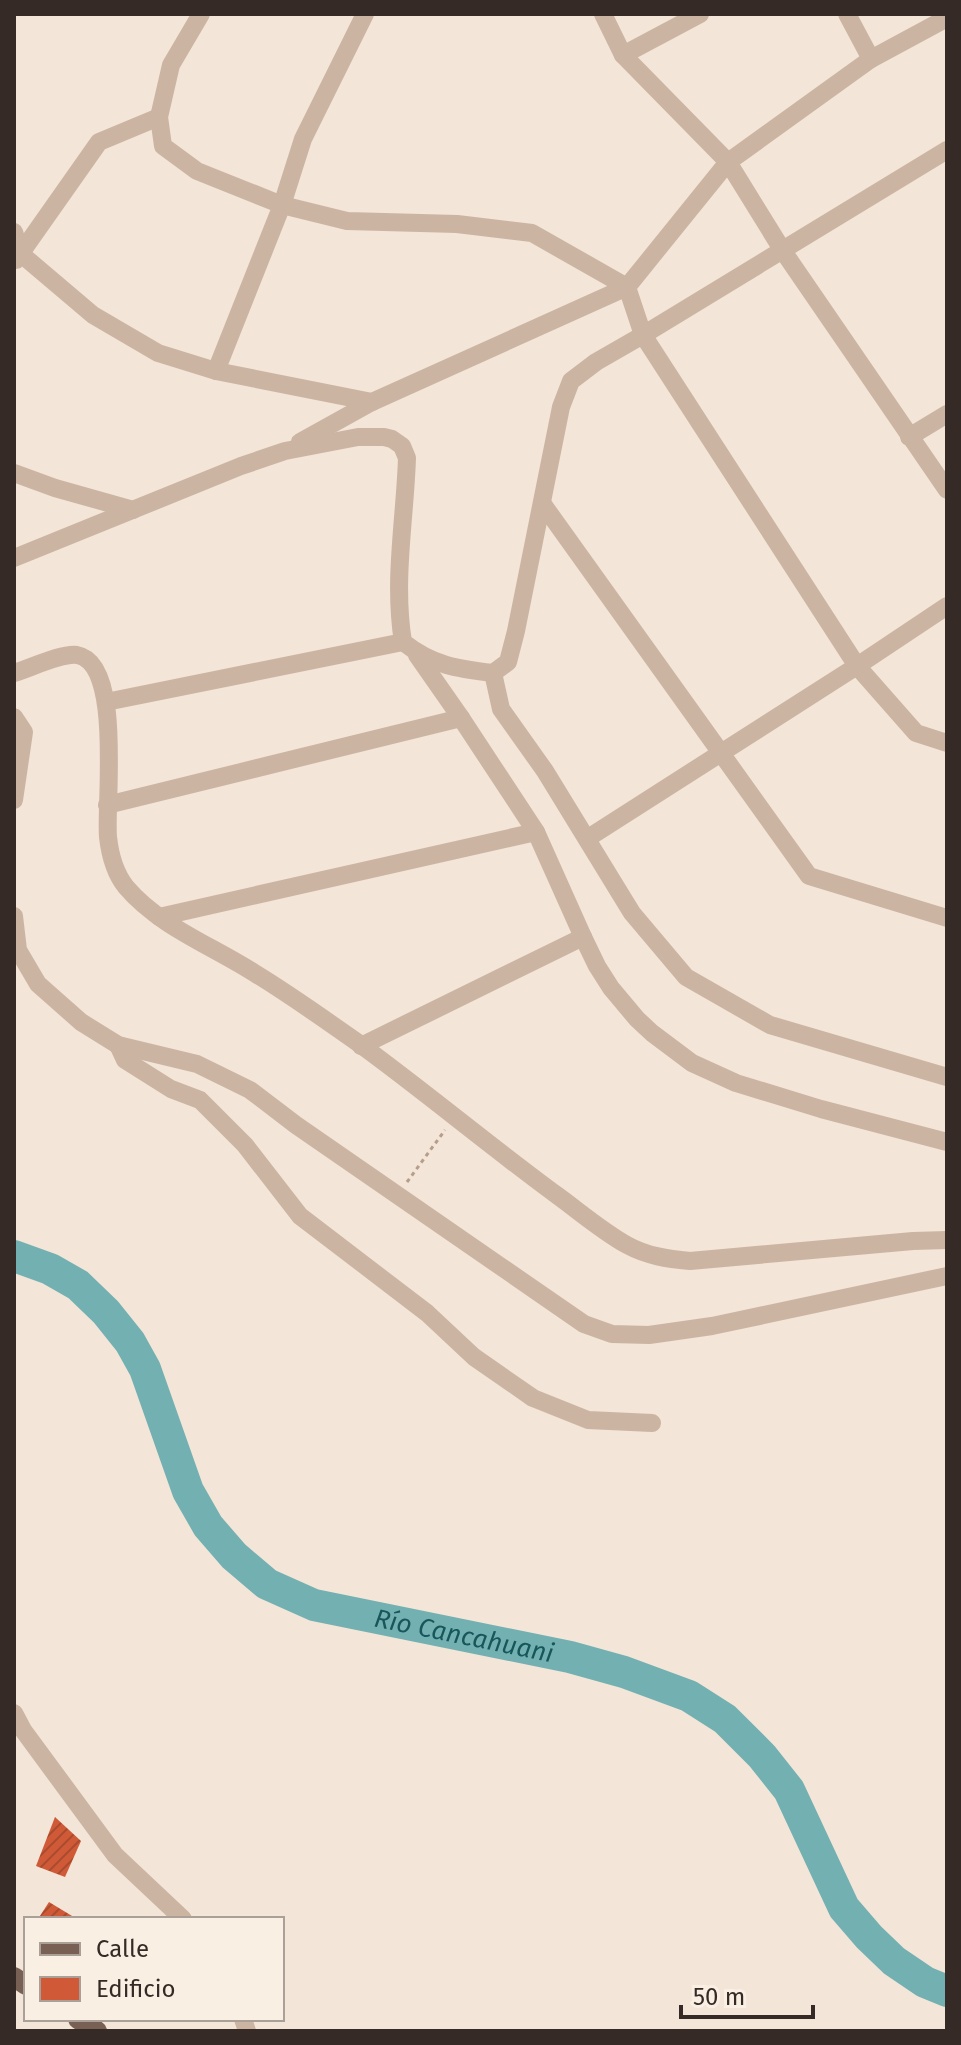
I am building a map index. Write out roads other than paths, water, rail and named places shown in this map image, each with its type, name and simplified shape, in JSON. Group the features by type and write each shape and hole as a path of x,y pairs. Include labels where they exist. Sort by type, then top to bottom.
{"street":[{"path":"201,14 171,65 159,117 163,146 197,171 282,205 347,221 457,224 532,233 627,287 643,335 857,666 916,733 947,743"},
{"path":"216,371 282,205 303,139 365,14"},
{"path":"603,14 623,55 728,162 783,251 947,490"},
{"path":"623,55 700,14"},
{"path":"847,14 871,59"},
{"path":"285,451 372,402 627,287 728,162 871,59 947,18"},
{"path":"18,258 99,142 159,117"},
{"path":"106,702 409,647 442,665 493,673 508,662 561,407 571,381 596,362 947,150"},
{"path":"14,232 18,258 93,315 158,353 216,371 372,402"},
{"path":"909,437 947,414"},
{"path":"14,558 285,451 333,441 372,437 392,439 402,446 407,458 399,614 409,647 461,718 536,832 583,937 624,1006 652,1033 692,1063 736,1083 947,1142"},
{"path":"14,473 133,510"},
{"path":"542,503 809,876 947,918"},
{"path":"588,838 947,606"},
{"path":"14,673 75,655 89,661 100,676 106,702 109,744 107,805 110,852 118,875 127,887 159,917 256,974 361,1046 625,1244 657,1257 690,1261 947,1240"},
{"path":"493,673 501,709 545,771 632,913 686,977 770,1025 947,1077"},
{"path":"14,717 24,732 14,800"},
{"path":"107,805 461,718"},
{"path":"159,917 536,832"},
{"path":"14,916 18,950 38,984 81,1022 118,1045 197,1064 250,1090 584,1324 612,1334 649,1335 712,1326 947,1276"},
{"path":"361,1046 583,937"},
{"path":"118,1045 125,1060 171,1089 200,1100 245,1145 300,1216 427,1313 474,1357 533,1398 588,1420 652,1423"},
{"path":"14,1713 23,1730 115,1855 181,1917"}],"waterway":[{"name":"Río Cancahuani","path":"14,1256 50,1269 78,1285 106,1312 130,1342 145,1369 188,1491 208,1526 234,1556 267,1584 314,1605 570,1657 624,1672 689,1696 725,1719 762,1756 789,1790 844,1908 869,1937 894,1961 925,1982 947,1991"}]}
